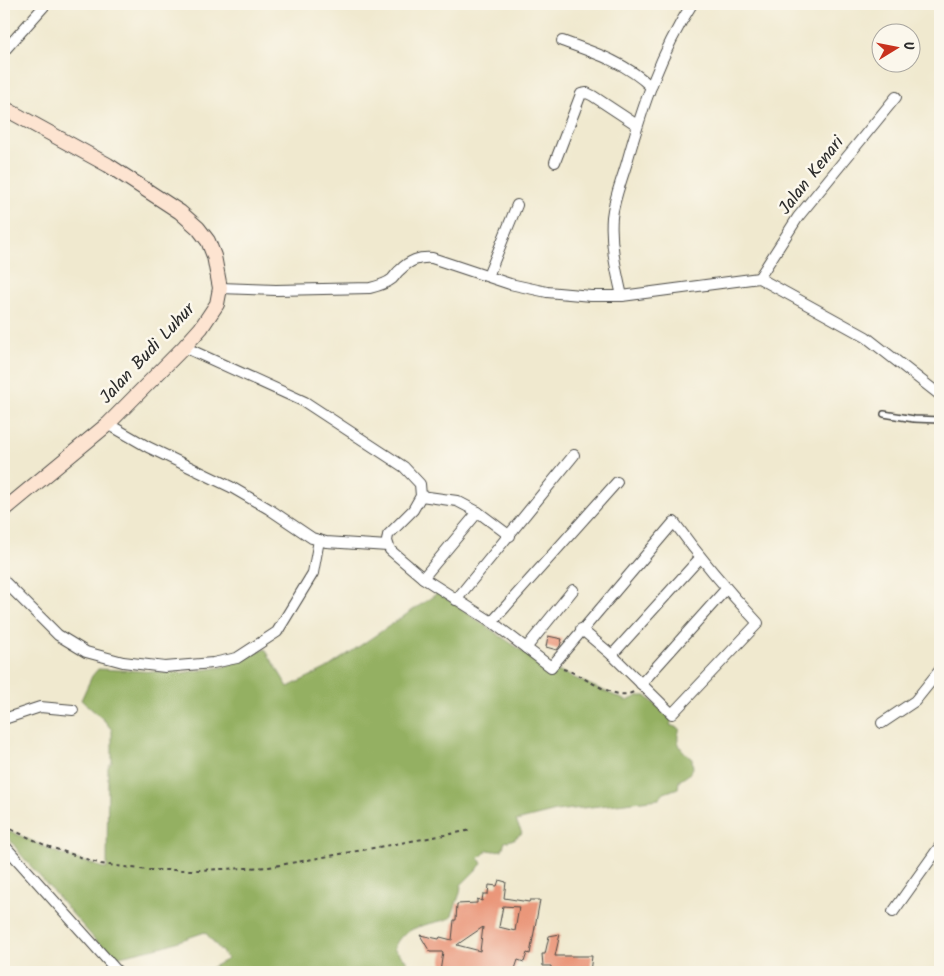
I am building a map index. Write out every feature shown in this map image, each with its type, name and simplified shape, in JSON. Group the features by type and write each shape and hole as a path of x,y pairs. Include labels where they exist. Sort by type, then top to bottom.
{"main road":[{"path":"4,108 108,165 180,212 198,228 208,241 214,256 220,288"},
{"name":"Jalan Budi Luhur","path":"4,510 108,424 184,347 201,328 216,304 220,288"}],"street":[{"path":"4,51 46,4"},
{"path":"622,296 613,249 612,215 637,125 658,65 675,31 692,4"},
{"path":"562,41 615,63 638,76 650,87"},
{"path":"555,162 576,102 583,93 593,96 637,125"},
{"name":"Jalan Kenari","path":"759,278 798,217 896,97"},
{"path":"488,276 517,204"},
{"path":"220,288 276,290 370,288 381,285 393,278 400,270 417,258 432,258 510,284 547,292 591,296 622,296 759,278 866,337 940,395"},
{"path":"184,347 305,402 404,467 420,484 421,496 413,510 388,535 388,546 393,554 422,578 492,622 550,667 581,629 674,522 700,558 758,623 672,714 612,655 581,629"},
{"path":"108,424 148,447 231,487 269,509 312,538 326,542 388,546"},
{"path":"456,600 574,455"},
{"path":"492,622 617,482"},
{"path":"421,496 457,501 478,512 510,536"},
{"path":"422,578 478,512"},
{"path":"4,581 58,635 86,652 123,662 165,667 213,663 237,658 277,632 313,573 319,540"},
{"path":"612,655 700,558"},
{"path":"641,684 726,589"},
{"path":"526,648 573,590"},
{"path":"882,723 915,701 940,670"},
{"path":"4,719 40,707 73,710"},
{"path":"893,912 940,846"},
{"path":"5,848 118,972"}],"lane":[{"path":"884,414 914,419 940,420"}],"path":[{"path":"550,667 572,671 619,695 633,693 641,684"},
{"path":"4,826 47,846 101,864 148,870 199,870 269,866 472,830"}],"green space":[{"path":"438,593 547,668 627,701 638,696 646,696 672,720 670,725 680,729 678,742 692,759 693,768 688,775 679,781 678,788 664,793 659,799 556,811 516,821 522,833 514,839 505,842 502,850 488,850 479,858 482,864 461,885 451,918 410,930 398,941 394,949 406,960 411,972 203,972 228,959 205,932 164,946 111,958 22,856 6,834 12,832 58,853 107,869 108,767 112,762 112,730 103,719 81,700 92,676 98,669 181,673 223,667 265,649 288,687 327,668"}],"building":[{"path":"548,636 562,639 557,650 546,647"},
{"path":"499,880 506,882 504,898 529,902 530,900 540,900 530,954 527,953 524,962 518,960 514,972 440,972 443,952 430,952 420,935 452,940 457,904 477,903 477,899 482,901 483,894 488,894 489,885 497,886","holes":["503,906 519,907 515,931 499,927","483,927 480,951 457,945 461,942"]},
{"path":"560,934 555,956 592,956 590,972 551,972 551,966 543,966 542,954 545,954 549,936"}]}
